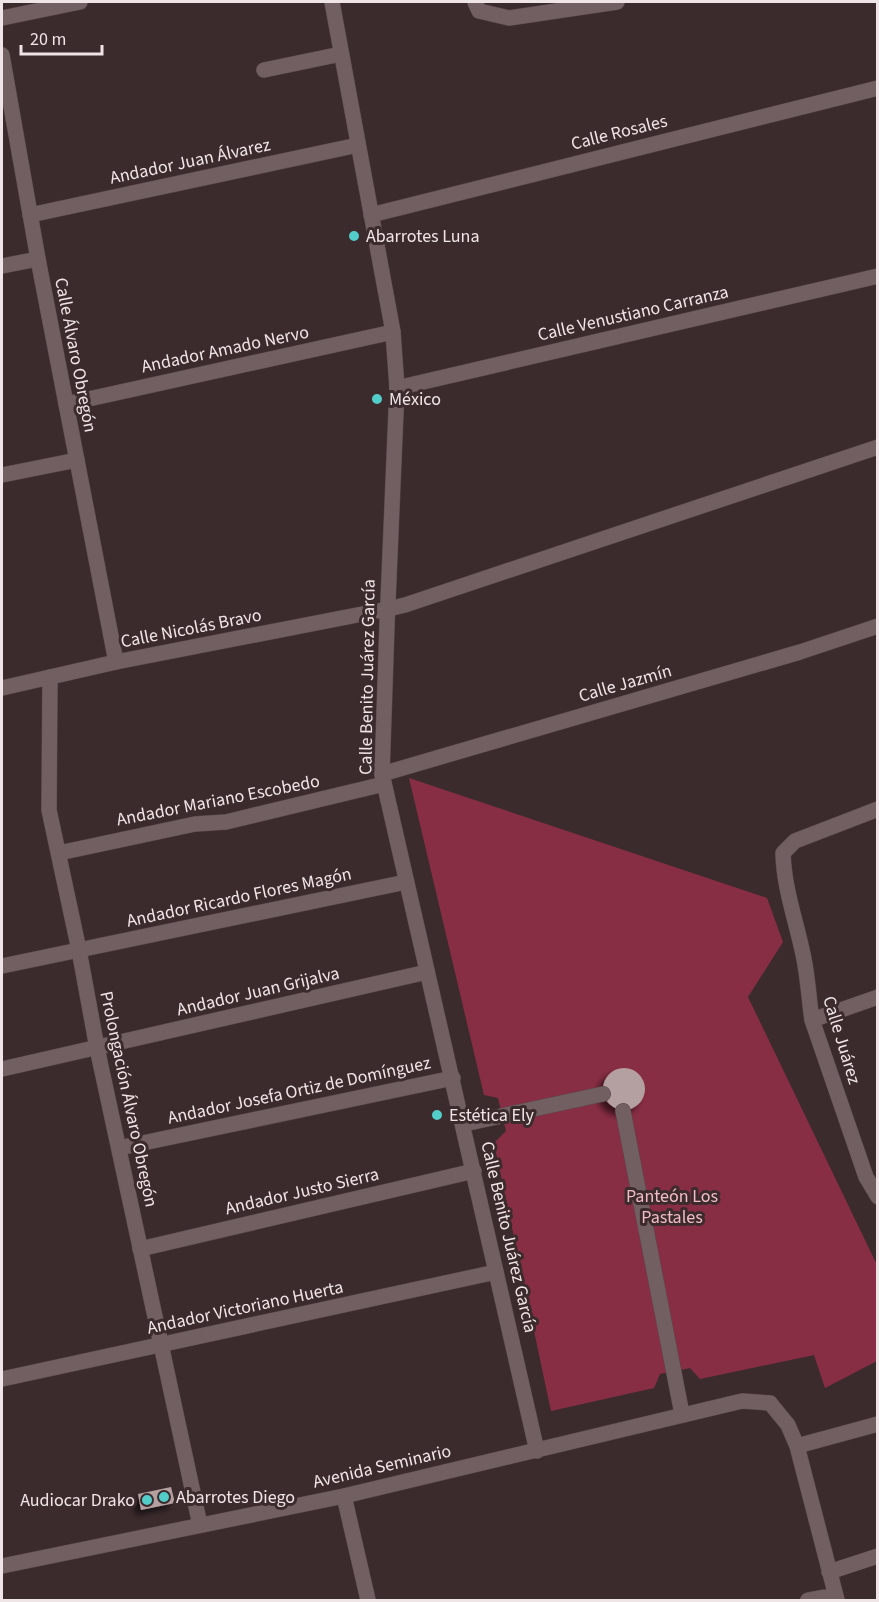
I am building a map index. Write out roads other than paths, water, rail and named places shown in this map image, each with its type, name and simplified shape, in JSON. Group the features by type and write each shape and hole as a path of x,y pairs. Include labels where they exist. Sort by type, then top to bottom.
{"street":[{"path":"2,18 80,2"},
{"name":"Calle Benito Juárez García","path":"332,2 393,332 397,388 383,779 464,1124 537,1451"},
{"path":"477,6 509,18 617,2"},
{"path":"264,70 341,54"},
{"name":"Calle Álvaro Obregón","path":"2,55 38,259 116,662"},
{"name":"Calle Rosales","path":"371,215 878,88"},
{"name":"Andador Juan Álvarez","path":"30,215 358,145"},
{"path":"2,267 38,259"},
{"name":"Calle Venustiano Carranza","path":"397,388 878,276"},
{"name":"Andador Amado Nervo","path":"66,404 393,332"},
{"name":"Calle Nicolás Bravo","path":"2,688 116,662 405,605 878,447"},
{"path":"2,476 77,460"},
{"name":"Calle Jazmín","path":"383,779 800,652 878,626"},
{"name":"Prolongación Álvaro Obregón","path":"50,678 49,810 118,1148 200,1525"},
{"name":"Andador Mariano Escobedo","path":"59,853 195,824 226,822 383,779"},
{"name":"Calle Juárez","path":"878,809 795,841 783,853 783,871 805,961 813,1020 872,1175 878,1197"},
{"name":"Andador Ricardo Flores Magón","path":"2,966 406,882"},
{"name":"Andador Juan Grijalva","path":"2,1069 427,972"},
{"path":"813,1020 878,997"},
{"name":"Andador Josefa Ortiz de Domínguez","path":"118,1148 453,1078"},
{"path":"464,1124 603,1094"},
{"path":"623,1111 682,1414"},
{"name":"Andador Justo Sierra","path":"140,1249 474,1171"},
{"name":"Andador Victoriano Huerta","path":"2,1379 496,1272"},
{"name":"Avenida Seminario","path":"2,1566 344,1496 742,1401 770,1403 788,1425 797,1446"},
{"path":"808,1600 836,1598 797,1446 878,1424"},
{"path":"344,1496 368,1600"},
{"path":"829,1572 878,1556"}],"place":[{"name":"Abarrotes Luna","path":"354,236"},
{"name":"México","path":"377,399"},
{"name":"Estética Ely","path":"437,1115"},
{"name":"Abarrotes Diego","path":"164,1497"},
{"name":"Audiocar Drako","path":"147,1500"}],"park label":[{"name":"Panteón Los Pastales","path":"672,1206"}]}
